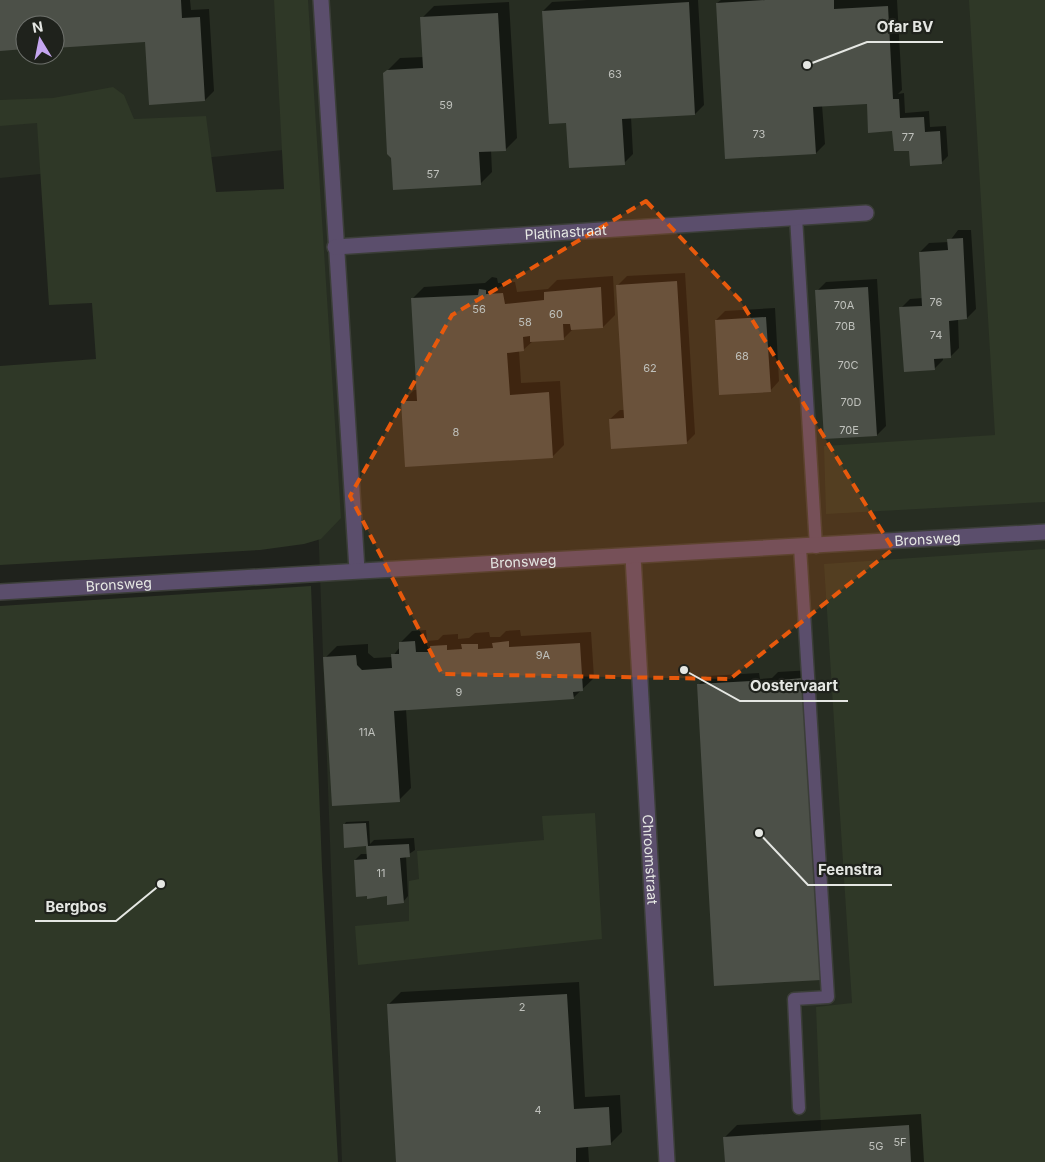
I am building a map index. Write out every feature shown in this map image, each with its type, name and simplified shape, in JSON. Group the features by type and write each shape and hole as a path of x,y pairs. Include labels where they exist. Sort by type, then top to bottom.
{"street":[{"path":"321,0 335,247 357,570"},
{"name":"Platinastraat","path":"335,247 866,213"},
{"name":"Bronsweg","path":"0,592 357,570 816,547 1045,532"},
{"name":"Chroomstraat","path":"633,556 667,1162"}],"lane":[{"path":"796,217 816,547"},
{"path":"799,1108 794,998 828,997 800,547"}],"highlighted area":[{"path":"646,201 740,300 893,549 730,679 442,674 350,496 452,315"}],"shaded area":[{"path":"0,0 1045,0 1045,1162 342,1162 304,148 0,178"},
{"path":"274,0 308,0 341,518 321,539 304,544 260,550 0,565 0,366 96,359 92,303 49,305 37,123 0,126 0,100 53,98 113,87 124,95 134,119 206,116 216,192 284,189"},
{"path":"969,0 1045,0 1045,502 826,514 824,446 995,435"},
{"path":"1045,549 1045,1162 900,1162 821,1131 816,1007 852,1003 824,564"},
{"path":"311,586 322,867 338,1162 0,1162 0,606"},
{"path":"595,813 602,939 358,965 355,926 409,921 409,881 419,879 417,851 544,840 542,816"}],"building":[{"path":"0,0 181,0 182,18 200,17 205,101 149,105 145,42 65,47 65,15 15,15 15,50 0,51"},
{"path":"766,0 834,0 834,9 888,6 893,99 899,99 900,118 924,117 925,132 940,131 942,164 910,166 909,151 894,151 892,131 868,133 867,104 813,107 816,154 725,159 716,3"},
{"path":"689,2 695,115 622,119 625,165 569,168 566,123 549,124 542,11"},
{"path":"498,13 506,151 479,152 481,185 393,190 391,158 387,154 383,73 387,70 423,68 420,17"},
{"path":"963,238 967,319 949,321 951,358 934,359 935,370 904,372 899,307 922,306 919,252 948,250 947,239"},
{"path":"677,281 687,444 611,449 609,419 624,418 616,285"},
{"path":"601,287 603,328 571,330 570,324 563,324 564,340 530,342 530,336 523,337 524,351 507,353 510,395 549,392 553,458 405,467 401,401 417,401 411,298 478,295 479,289 486,290 486,294 503,293 505,304 544,300 544,292"},
{"path":"868,287 877,436 824,439 815,290"},
{"path":"766,317 771,392 719,395 715,320"},
{"path":"415,641 416,652 431,652 430,646 447,645 447,650 462,649 461,644 478,644 478,649 493,648 492,643 509,641 509,647 580,643 583,691 573,692 574,699 394,711 400,802 332,806 323,657 356,655 357,665 362,670 392,668 391,654 399,654 399,642"},
{"path":"803,678 821,980 714,986 697,684 751,681 751,687 768,686 768,681"},
{"path":"366,823 368,846 409,844 410,857 400,858 404,903 387,905 387,896 367,899 367,896 356,897 354,860 367,859 366,846 344,848 343,824"},
{"path":"567,994 574,1109 609,1107 611,1145 576,1148 576,1162 396,1162 387,1004"},
{"path":"909,1125 911,1162 725,1162 723,1137"}],"place":[{"name":"Ofar BV","path":"807,65"},
{"name":"Oostervaart","path":"684,670"},
{"name":"Feenstra","path":"759,833"},
{"name":"Bergbos","path":"161,884"}]}
